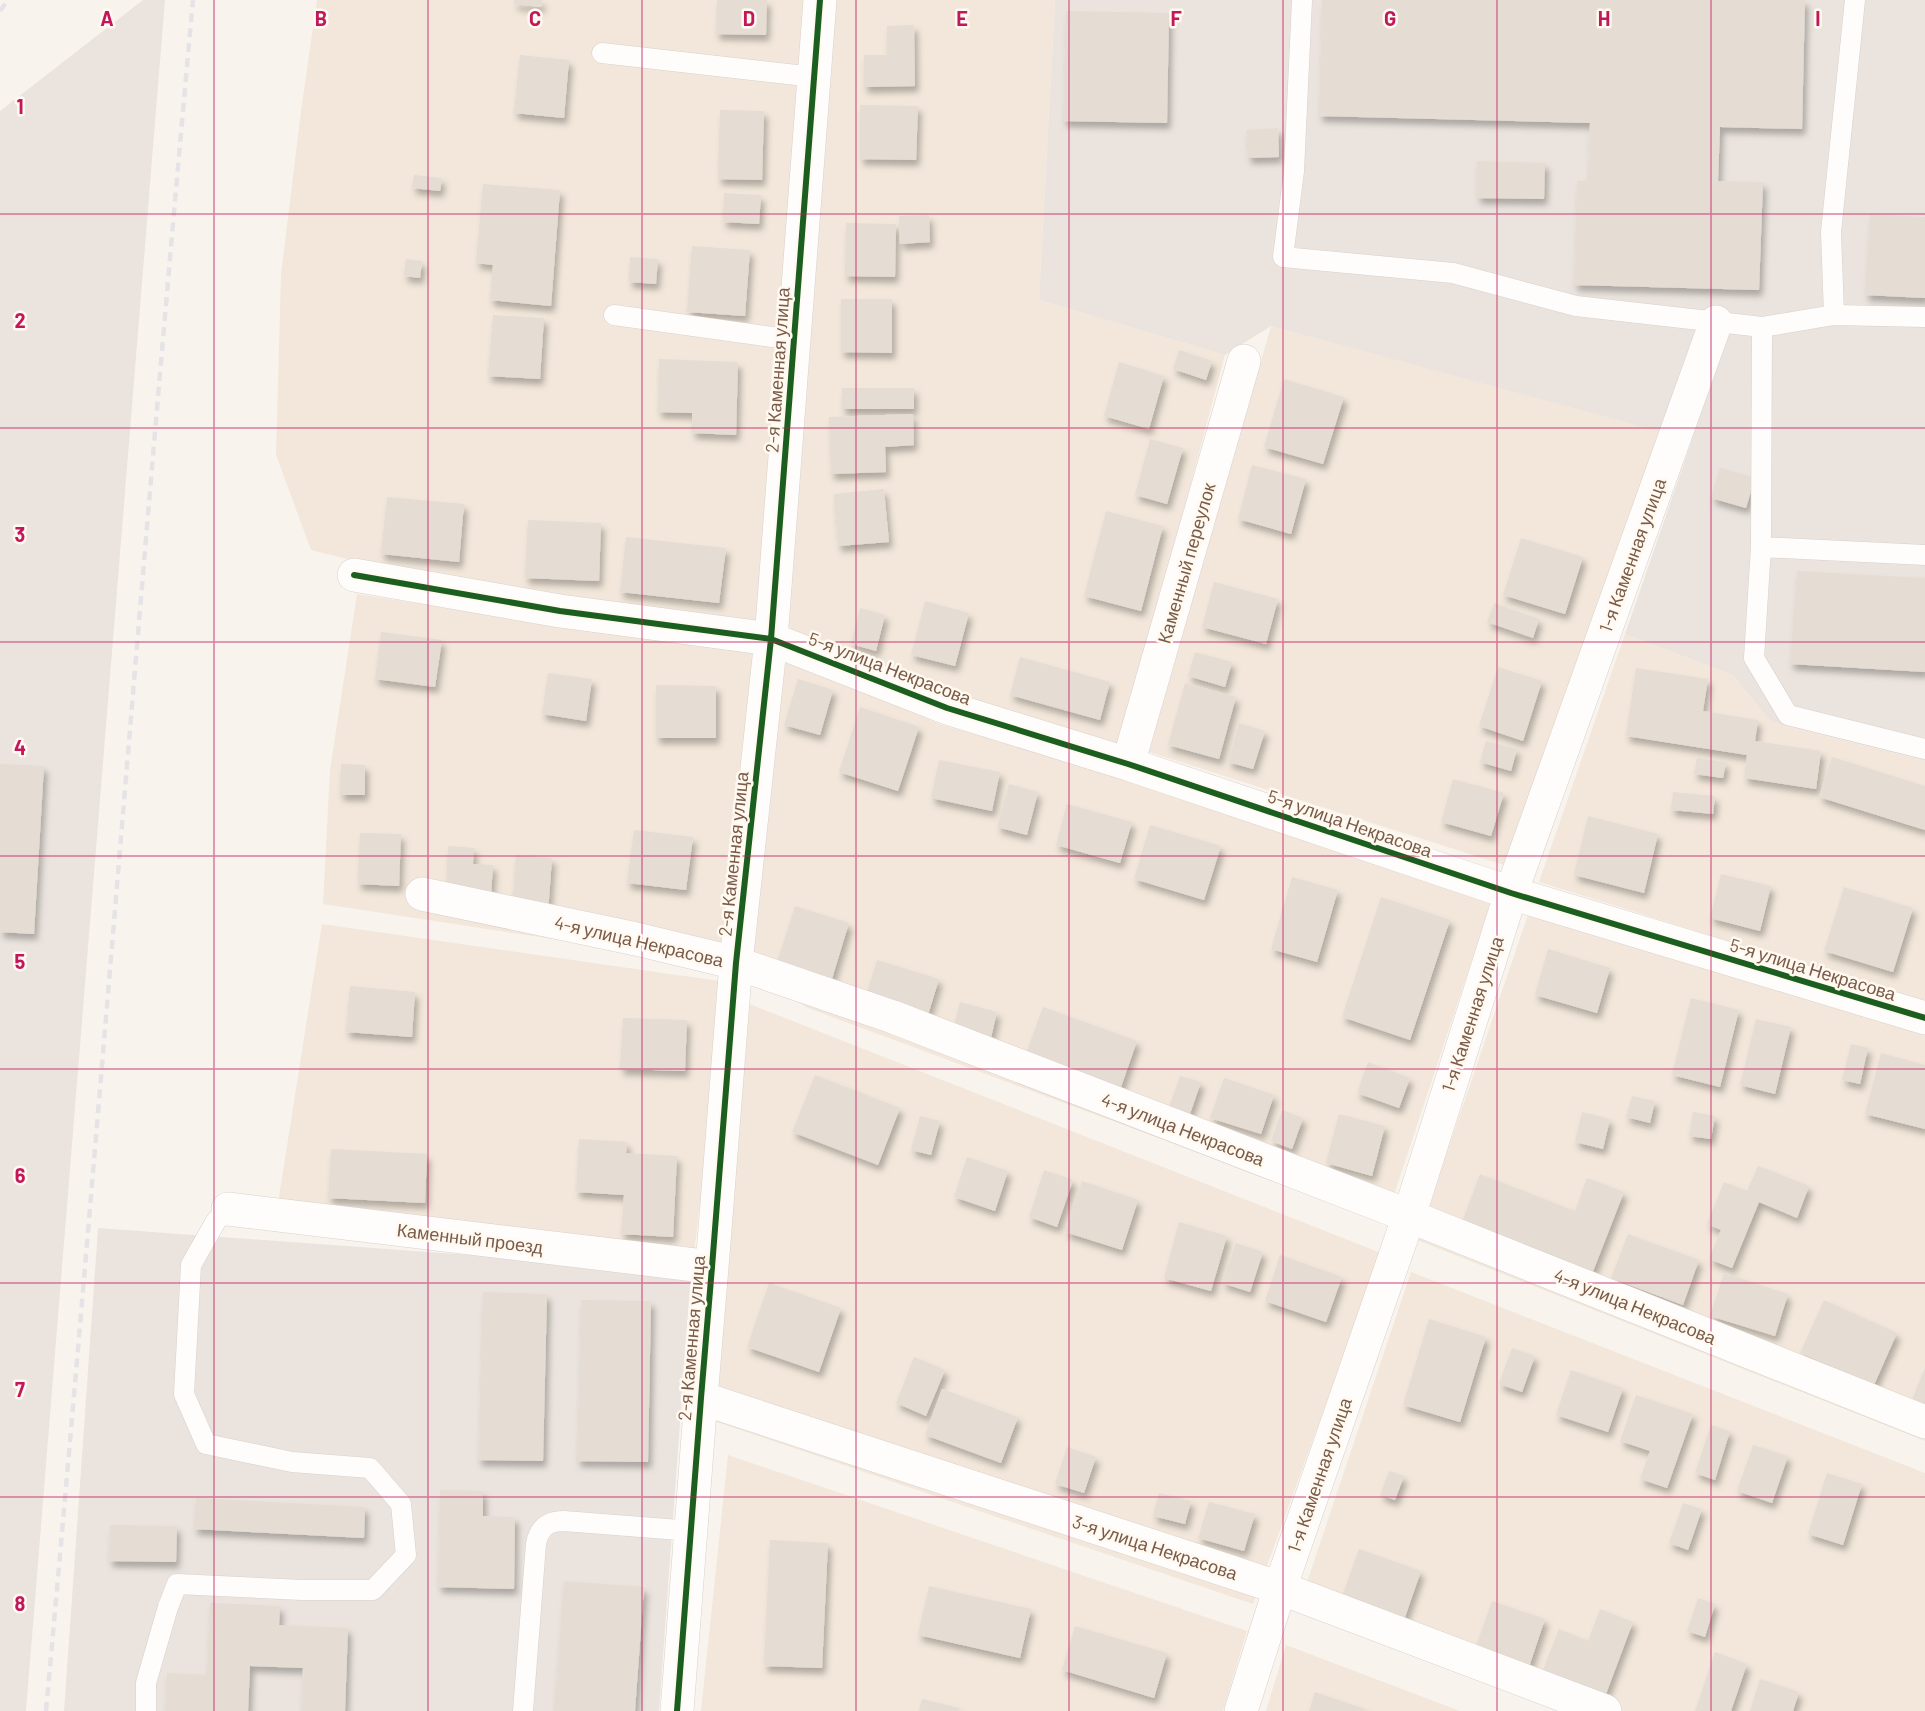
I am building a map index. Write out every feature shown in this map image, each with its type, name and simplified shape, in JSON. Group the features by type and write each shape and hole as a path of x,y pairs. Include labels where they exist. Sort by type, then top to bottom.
{"street":[{"name":"2-я Каменная улица","path":"677,1711 736,963 771,639 820,0"},
{"name":"1-я Каменная улица","path":"1241,1711 1280,1588 1408,1216 1511,892 1716,322"},
{"name":"Каменный переулок","path":"1128,764 1245,361"},
{"name":"5-я улица Некрасова","path":"354,575 560,611 771,639 947,708 1128,764 1511,892 1925,1018"},
{"name":"4-я улица Некрасова","path":"422,894 636,939 736,963 893,1017 1408,1216 1925,1422"},
{"name":"Каменный проезд","path":"228,1209 712,1267"},
{"name":"3-я улица Некрасова","path":"700,1398 1280,1588 1605,1711"}],"lane":[{"path":"1302,0 1294,171 1283,257 1453,273 1576,306 1762,327 1834,315 1925,317"},
{"path":"1834,315 1831,232 1855,0"},
{"path":"602,52 814,77"},
{"path":"614,315 794,340"},
{"path":"1762,327 1761,547 1754,658 1788,715 1925,749"},
{"path":"1761,547 1925,555"},
{"path":"146,1711 146,1683 177,1584 302,1590 373,1590 406,1555 401,1504 370,1468 292,1462 206,1444 184,1394 191,1266 216,1221 228,1209"},
{"path":"523,1711 536,1544 542,1529 555,1521 564,1521 692,1531"}],"shaded area":[{"path":"143,0 165,0 26,1711 0,1711 0,111"},
{"path":"317,0 810,0 761,627 398,572 311,550 276,455 281,275"},
{"path":"835,0 1055,0 1039,300 1225,355 1119,754 784,631"},
{"path":"1055,0 1925,0 1925,761 1771,722 1733,675 1625,634 1692,440 1271,326 1225,355 1039,300"},
{"path":"1271,326 1660,430 1504,865 1149,752"},
{"path":"357,594 535,622 759,647 724,965 323,904 330,770"},
{"path":"1625,634 1733,675 1771,722 1925,761 1925,1002 1539,882"},
{"path":"782,656 942,725 1126,776 1491,902 1385,1222 808,1008 745,971"},
{"path":"1529,912 1925,1028 1925,1441 1417,1240"},
{"path":"322,924 726,982 694,1254 278,1203"},
{"path":"747,1003 1381,1253 1253,1604 711,1420"},
{"path":"98,1228 691,1271 659,1711 64,1711"},
{"path":"1411,1272 1925,1473 1925,1711 1559,1711 1298,1609"},
{"path":"728,1455 1247,1631 1223,1711 701,1711"},
{"path":"1286,1645 1460,1711 1266,1711"}],"building":[{"path":"514,0 542,0 541,7 514,4"},
{"path":"717,0 767,0 766,35 716,34"},
{"path":"1322,0 1805,0 1802,129 1720,127 1718,181 1763,182 1759,290 1574,285 1577,181 1588,181 1590,123 1319,116"},
{"path":"1066,11 1169,13 1167,123 1063,121"},
{"path":"914,25 915,86 864,87 864,55 887,55 887,26"},
{"path":"520,55 569,60 564,118 514,113"},
{"path":"860,105 918,106 916,160 860,159"},
{"path":"720,110 764,111 762,180 718,179"},
{"path":"1278,128 1279,157 1248,158 1246,130"},
{"path":"1477,161 1545,163 1544,199 1477,198"},
{"path":"414,175 442,178 440,191 412,188"},
{"path":"483,184 560,190 551,306 490,300 493,265 476,263"},
{"path":"724,193 761,195 759,224 723,222"},
{"path":"1870,214 1925,217 1925,298 1865,295"},
{"path":"929,215 930,242 900,244 899,216"},
{"path":"846,223 896,224 895,277 845,276"},
{"path":"692,246 750,250 745,316 687,312"},
{"path":"630,257 658,259 656,284 629,282"},
{"path":"406,259 422,261 420,278 404,276"},
{"path":"841,299 892,299 892,353 841,352"},
{"path":"493,315 544,318 540,379 488,376"},
{"path":"1179,350 1212,361 1206,380 1173,369"},
{"path":"659,359 738,362 736,435 692,433 692,413 658,412"},
{"path":"1119,362 1164,376 1149,429 1104,416"},
{"path":"1284,379 1344,397 1323,464 1264,447"},
{"path":"842,388 914,388 914,409 842,409"},
{"path":"913,414 914,445 885,447 886,472 831,474 829,417"},
{"path":"1150,439 1183,448 1167,504 1135,495"},
{"path":"1252,465 1306,479 1291,534 1238,519"},
{"path":"1720,468 1755,478 1746,508 1711,498"},
{"path":"884,489 889,542 838,546 834,494"},
{"path":"387,497 464,504 459,562 381,554"},
{"path":"1106,511 1163,526 1141,611 1084,596"},
{"path":"528,520 601,523 599,581 525,578"},
{"path":"626,537 726,548 719,603 620,592"},
{"path":"1521,538 1583,557 1565,614 1503,595"},
{"path":"1797,571 1925,578 1925,672 1790,664"},
{"path":"1214,582 1278,599 1266,644 1202,627"},
{"path":"925,601 969,613 955,666 911,655"},
{"path":"1494,603 1539,619 1533,638 1487,622"},
{"path":"860,608 885,615 876,651 851,644"},
{"path":"381,632 442,640 435,687 375,679"},
{"path":"1195,652 1232,662 1225,687 1188,676"},
{"path":"1020,657 1110,682 1100,720 1010,695"},
{"path":"1498,667 1542,681 1523,741 1479,726"},
{"path":"1636,668 1708,679 1703,711 1758,720 1755,741 1821,751 1816,789 1744,778 1747,755 1626,736"},
{"path":"548,673 592,679 586,721 542,714"},
{"path":"798,679 833,690 820,735 784,725"},
{"path":"1185,683 1236,697 1219,759 1168,745"},
{"path":"656,685 716,686 716,738 656,738"},
{"path":"860,707 919,727 898,791 839,772"},
{"path":"1239,723 1265,731 1253,769 1228,762"},
{"path":"1486,741 1517,749 1511,771 1480,762"},
{"path":"1832,757 1925,786 1925,830 1819,797"},
{"path":"1697,758 1726,762 1723,778 1694,774"},
{"path":"939,760 1000,772 992,811 931,798"},
{"path":"0,764 44,766 34,934 0,932"},
{"path":"341,764 365,765 365,795 340,795"},
{"path":"1453,779 1504,793 1491,836 1441,822"},
{"path":"1009,784 1038,792 1027,835 997,827"},
{"path":"1673,792 1715,796 1713,814 1671,810"},
{"path":"1067,804 1132,822 1120,863 1056,845"},
{"path":"1588,816 1658,834 1644,893 1574,875"},
{"path":"1150,825 1221,846 1204,900 1134,879"},
{"path":"634,830 693,837 686,890 627,883"},
{"path":"360,833 401,834 399,886 358,884"},
{"path":"448,846 474,848 473,864 493,865 491,895 446,893"},
{"path":"516,855 552,858 548,913 512,910"},
{"path":"1721,874 1771,886 1760,931 1710,918"},
{"path":"1292,877 1338,890 1317,962 1271,949"},
{"path":"1844,887 1913,908 1893,972 1824,951"},
{"path":"1381,897 1450,920 1410,1040 1342,1017"},
{"path":"795,906 849,923 831,982 776,965"},
{"path":"1548,949 1610,968 1597,1013 1535,995"},
{"path":"877,960 939,979 928,1015 866,996"},
{"path":"350,986 415,992 412,1037 346,1032"},
{"path":"1691,998 1739,1010 1720,1087 1672,1075"},
{"path":"960,1002 997,1012 991,1038 953,1028"},
{"path":"1043,1007 1137,1041 1120,1090 1025,1056"},
{"path":"623,1018 687,1020 685,1071 620,1069"},
{"path":"1756,1019 1791,1027 1775,1094 1740,1085"},
{"path":"1851,1044 1868,1048 1860,1084 1842,1080"},
{"path":"1881,1053 1925,1065 1925,1129 1865,1114"},
{"path":"1368,1062 1410,1078 1399,1108 1357,1093"},
{"path":"815,1075 900,1108 878,1165 792,1132"},
{"path":"1180,1076 1201,1082 1190,1114 1169,1107"},
{"path":"1224,1078 1274,1095 1261,1134 1210,1118"},
{"path":"1632,1096 1655,1101 1650,1123 1626,1117"},
{"path":"1282,1110 1303,1118 1292,1149 1271,1141"},
{"path":"1582,1112 1610,1119 1603,1149 1575,1142"},
{"path":"1693,1112 1715,1116 1711,1139 1689,1136"},
{"path":"1339,1114 1385,1126 1372,1176 1326,1163"},
{"path":"920,1116 940,1121 931,1155 911,1150"},
{"path":"579,1139 627,1142 626,1153 677,1156 673,1237 621,1234 624,1195 576,1192"},
{"path":"331,1149 427,1154 425,1203 328,1198"},
{"path":"967,1157 1008,1171 995,1211 954,1197"},
{"path":"1758,1166 1809,1186 1797,1218 1759,1202 1732,1268 1709,1259 1721,1230 1707,1224 1724,1182 1747,1191"},
{"path":"1044,1170 1073,1180 1057,1227 1029,1217"},
{"path":"1480,1174 1575,1211 1587,1178 1624,1192 1592,1274 1462,1222"},
{"path":"1082,1181 1138,1200 1122,1250 1065,1232"},
{"path":"1179,1222 1227,1236 1211,1291 1164,1278"},
{"path":"1628,1234 1699,1260 1683,1305 1611,1278"},
{"path":"1236,1243 1263,1252 1250,1292 1222,1283"},
{"path":"1280,1255 1342,1277 1326,1322 1265,1301"},
{"path":"1724,1273 1788,1294 1775,1336 1710,1316"},
{"path":"769,1283 841,1308 819,1372 747,1347"},
{"path":"483,1292 547,1294 543,1461 478,1460"},
{"path":"581,1300 651,1301 648,1462 577,1461"},
{"path":"1824,1300 1897,1333 1874,1385 1800,1353"},
{"path":"1429,1319 1486,1337 1460,1422 1403,1405"},
{"path":"1512,1348 1535,1356 1522,1392 1499,1384"},
{"path":"914,1357 945,1370 926,1416 896,1403"},
{"path":"1925,1368 1925,1410 1910,1404"},
{"path":"1571,1370 1623,1388 1608,1432 1556,1415"},
{"path":"942,1389 1018,1417 1001,1463 925,1435"},
{"path":"1636,1395 1693,1414 1667,1488 1640,1479 1650,1451 1620,1441"},
{"path":"1711,1425 1730,1431 1715,1480 1695,1473"},
{"path":"1753,1445 1788,1456 1772,1503 1737,1491"},
{"path":"1067,1447 1096,1457 1084,1493 1055,1484"},
{"path":"1389,1471 1404,1476 1395,1500 1380,1495"},
{"path":"1827,1473 1862,1484 1843,1545 1808,1534"},
{"path":"440,1490 483,1491 483,1516 515,1517 514,1589 438,1587"},
{"path":"1159,1493 1191,1501 1185,1524 1153,1516"},
{"path":"196,1498 365,1507 364,1538 194,1529"},
{"path":"1209,1502 1255,1514 1244,1551 1198,1538"},
{"path":"1683,1503 1702,1509 1688,1550 1669,1543"},
{"path":"110,1525 177,1526 176,1562 109,1561"},
{"path":"770,1540 828,1543 822,1668 764,1666"},
{"path":"1359,1549 1421,1571 1403,1623 1340,1602"},
{"path":"564,1581 644,1587 635,1711 554,1711"},
{"path":"929,1586 1031,1609 1020,1658 918,1635"},
{"path":"1698,1598 1715,1604 1705,1637 1687,1631"},
{"path":"1492,1601 1545,1619 1529,1667 1475,1649"},
{"path":"210,1603 280,1606 279,1625 348,1628 345,1711 301,1711 303,1668 250,1666 248,1711 165,1711 167,1673 207,1675"},
{"path":"1600,1609 1633,1622 1606,1694 1543,1670 1559,1629 1588,1641"},
{"path":"1075,1626 1167,1653 1154,1698 1062,1670"},
{"path":"1715,1652 1747,1664 1731,1711 1695,1711"},
{"path":"1760,1679 1799,1692 1793,1711 1750,1711"},
{"path":"1315,1692 1365,1709 1364,1711 1309,1711"},
{"path":"922,1699 959,1708 958,1711 919,1711"}],"railway":[{"path":"0,11 8,0"},
{"path":"46,1711 193,0"}],"cycle path":[{"path":"677,1711 736,963 771,639 820,0"},
{"path":"354,575 560,611 771,639 947,708 1128,764 1511,893 1925,1018"}]}
